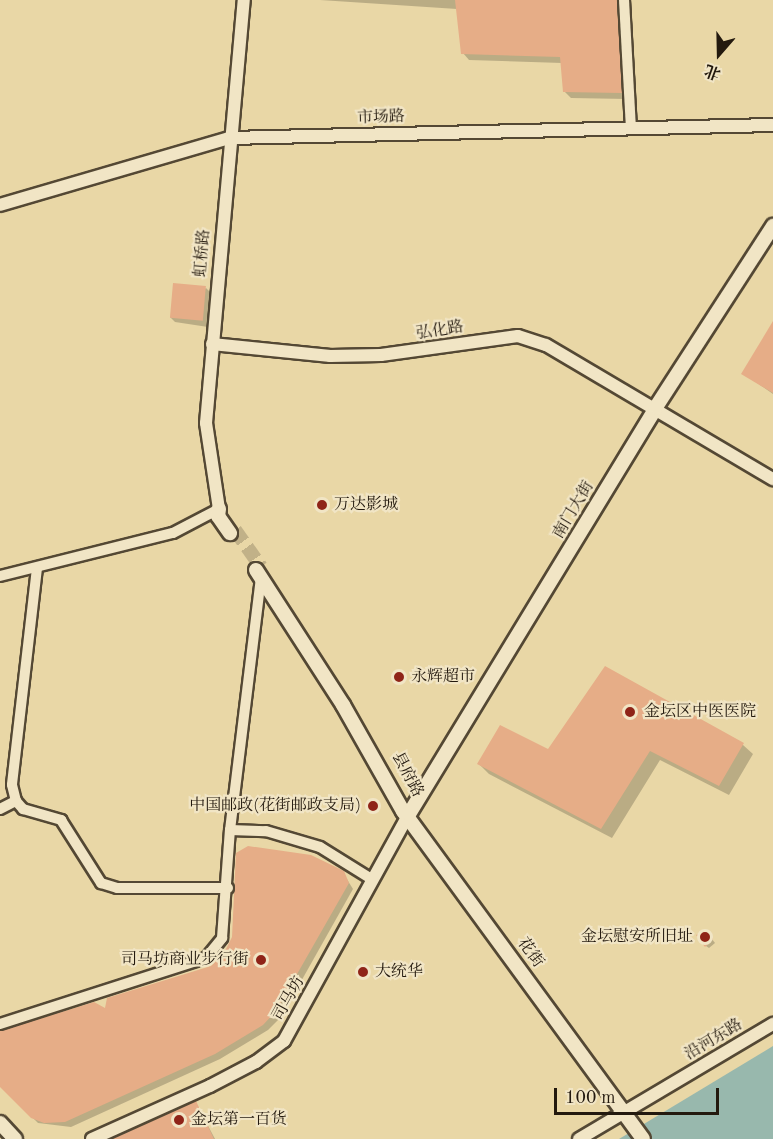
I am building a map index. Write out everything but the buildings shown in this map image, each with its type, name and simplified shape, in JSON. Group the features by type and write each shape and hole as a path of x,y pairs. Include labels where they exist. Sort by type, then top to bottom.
{"main road":[{"name":"南门大街","path":"409,814 656,407 773,226"},
{"path":"219,509 233,532"},
{"name":"县府路","path":"260,572 347,700 409,814"},
{"name":"花街","path":"409,814 626,1112 643,1139"},
{"path":"0,1123 15,1139"}],"street":[{"name":"虹桥路","path":"219,509 206,423 244,0"},
{"path":"624,0 631,128"},
{"name":"市场路","path":"0,205 230,138 773,125"},
{"name":"弘化路","path":"212,344 330,356 381,355 518,336 546,345 656,407 773,479"},
{"path":"0,576 173,533 219,509"},
{"path":"37,568 12,785 16,801 23,809 61,819 101,883 117,888 228,888"},
{"path":"0,1024 206,958 222,938 228,888 230,830 260,572"},
{"path":"0,809 16,801"},
{"name":"司马坊","path":"92,1139 210,1086 256,1062 284,1041 409,814"},
{"path":"230,830 266,831 320,847 373,880"},
{"name":"沿河东路","path":"579,1139 773,1024"}],"water":[{"path":"773,1046 773,1139 619,1139"}],"tunnel":[{"path":"235,530 261,567"}],"place":[{"name":"万达影城","path":"322,505"},
{"name":"永辉超市","path":"399,677"},
{"name":"金坛区中医医院","path":"630,712"},
{"name":"中国邮政(花街邮政支局)","path":"373,806"},
{"name":"金坛慰安所旧址","path":"705,937"},
{"name":"司马坊商业步行街","path":"261,960"},
{"name":"大统华","path":"363,972"},
{"name":"金坛第一百货","path":"179,1120"}]}
